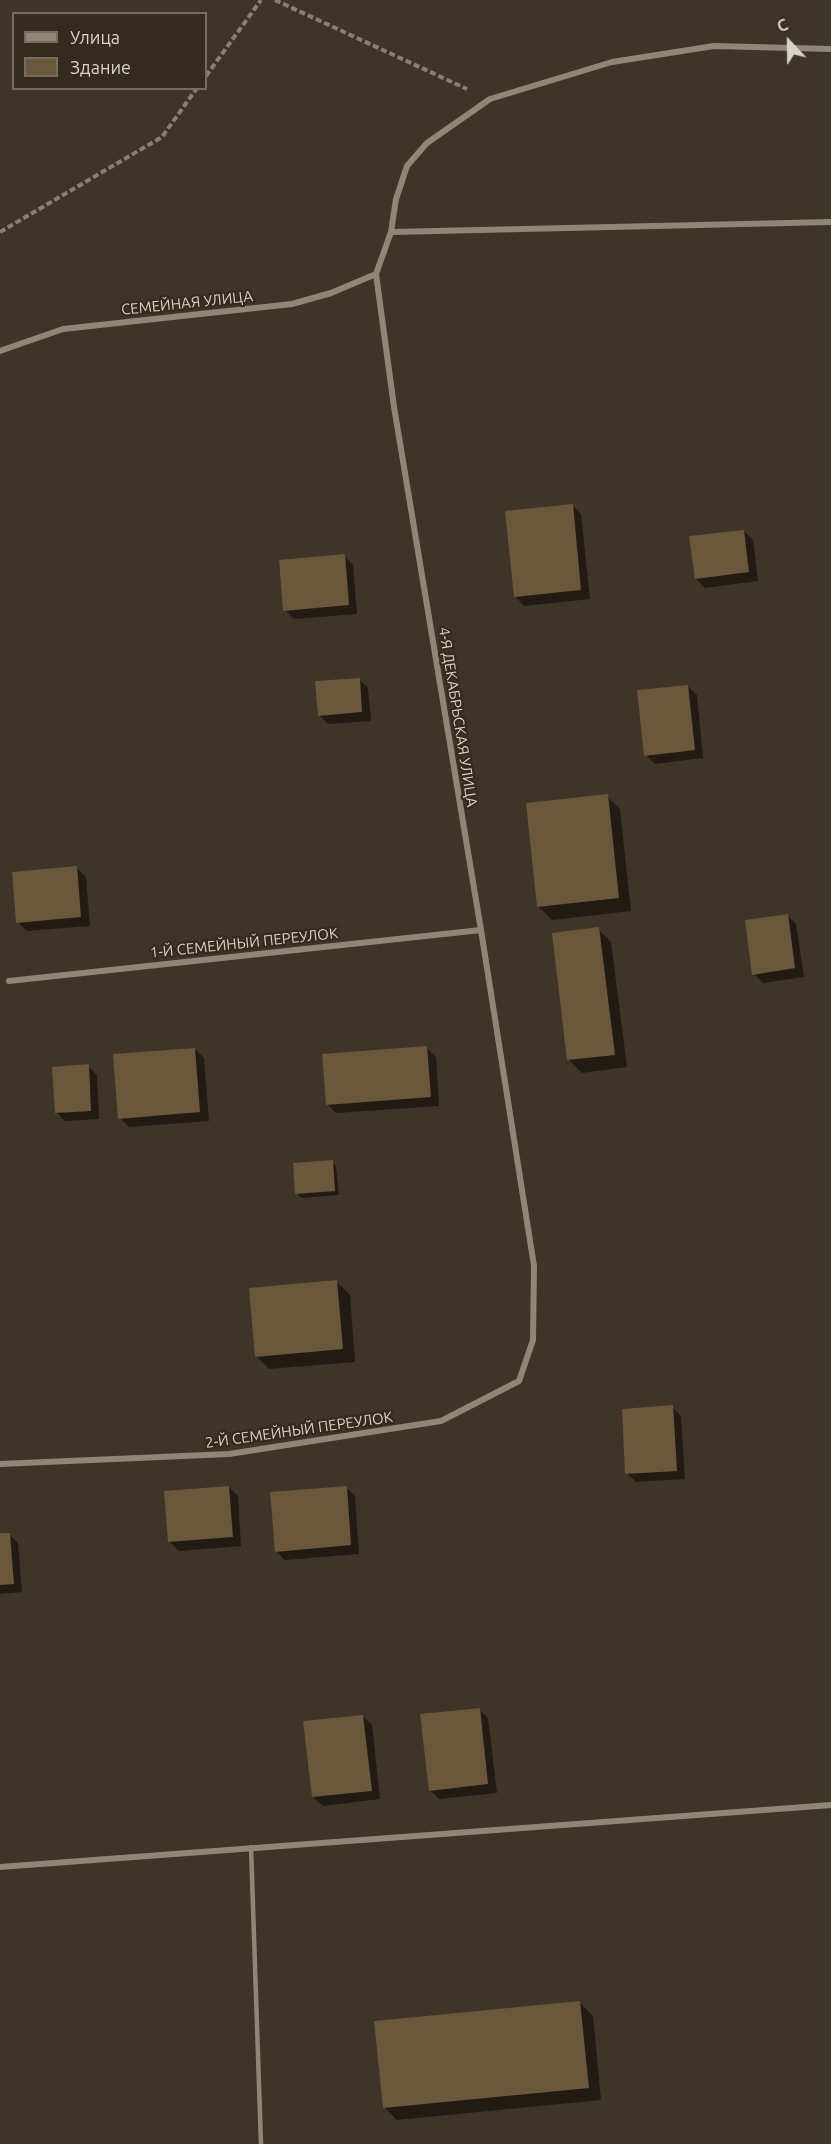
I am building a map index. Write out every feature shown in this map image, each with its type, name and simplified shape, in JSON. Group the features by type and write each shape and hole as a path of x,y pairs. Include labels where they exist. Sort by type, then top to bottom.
{"street":[{"name":"4-Я ДЕКАБРЬСКАЯ УЛИЦА","path":"519,1381 533,1340 534,1266 394,407 376,274 392,232 396,199 407,166 427,143 490,99 612,62 714,46 831,49"},
{"path":"392,232 831,222"},
{"name":"СЕМЕЙНАЯ УЛИЦА","path":"0,351 63,329 292,304 332,293 376,274"},
{"name":"1-Й СЕМЕЙНЫЙ ПЕРЕУЛОК","path":"9,981 481,930"},
{"name":"2-Й СЕМЕЙНЫЙ ПЕРЕУЛОК","path":"0,1464 229,1454 441,1421 519,1381"},
{"path":"0,1867 831,1805"}],"lane":[{"path":"251,1847 261,2144"}],"path":[{"path":"207,75 261,0"},
{"path":"275,0 490,99"},
{"path":"0,232 162,137 196,90"}],"building":[{"path":"573,504 581,590 514,597 505,511"},
{"path":"744,530 749,572 695,579 689,536"},
{"path":"345,554 349,605 283,611 279,560"},
{"path":"360,678 362,712 318,716 315,681"},
{"path":"688,685 695,750 644,756 637,690"},
{"path":"608,794 619,898 537,907 526,803"},
{"path":"77,866 81,917 16,923 12,872"},
{"path":"788,914 795,968 752,975 745,920"},
{"path":"599,927 615,1055 567,1060 552,933"},
{"path":"427,1046 431,1097 326,1105 322,1054"},
{"path":"195,1048 200,1112 118,1119 113,1054"},
{"path":"89,1064 91,1111 55,1113 52,1067"},
{"path":"333,1160 335,1191 295,1194 293,1163"},
{"path":"337,1280 343,1349 255,1357 249,1288"},
{"path":"673,1405 677,1471 625,1474 622,1409"},
{"path":"229,1486 233,1537 168,1542 164,1491"},
{"path":"347,1486 351,1545 275,1552 270,1492"},
{"path":"0,1533 10,1533 14,1584 0,1585"},
{"path":"480,1708 488,1784 429,1791 420,1714"},
{"path":"363,1715 372,1791 312,1797 303,1721"},
{"path":"580,2001 589,2088 383,2108 374,2021"}]}
